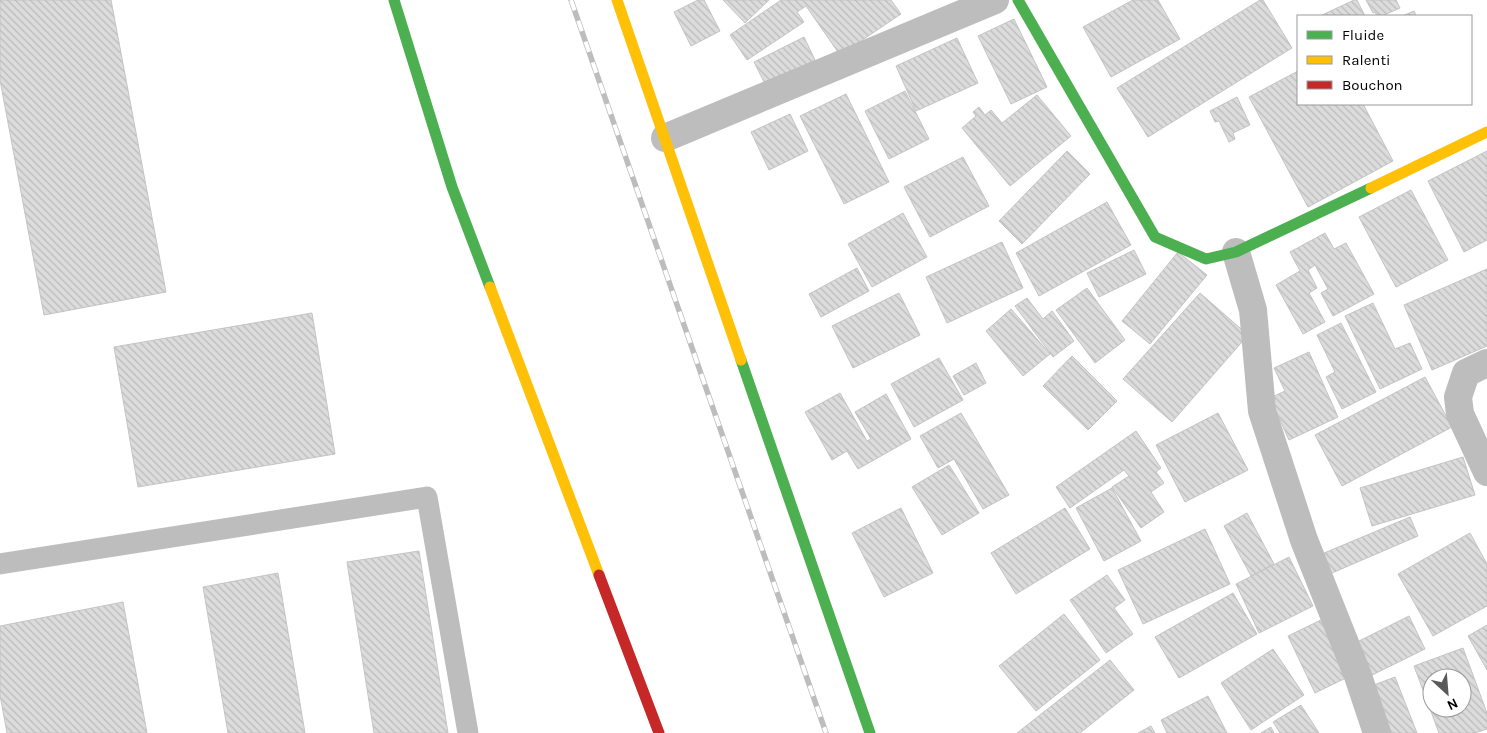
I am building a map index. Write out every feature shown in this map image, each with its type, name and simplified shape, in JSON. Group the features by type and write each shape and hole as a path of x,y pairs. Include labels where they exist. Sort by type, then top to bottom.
{"street":[{"path":"394,0 452,187 659,733"},
{"path":"617,0 870,733"},
{"path":"665,138 995,0"},
{"path":"1018,0 1155,237 1206,259 1236,252 1487,132"},
{"path":"1236,252 1253,310 1262,411 1304,540 1358,676 1377,733"},
{"path":"1487,363 1466,373 1458,396 1460,414 1487,472"}],"lane":[{"path":"0,564 427,498 468,733"}],"building":[{"path":"0,0 111,0 166,292 44,315 0,80"},
{"path":"698,0 704,0 720,31 691,46 674,12"},
{"path":"723,0 769,0 745,23"},
{"path":"781,0 891,0 901,14 840,55 806,6 797,12 804,22 747,60 730,35"},
{"path":"1133,0 1158,0 1180,39 1111,77 1083,27"},
{"path":"1260,0 1263,0 1292,48 1148,137 1117,88"},
{"path":"1357,0 1364,15 1322,15"},
{"path":"1366,0 1396,0 1400,8 1384,15 1373,13"},
{"path":"1414,11 1416,15 1404,15"},
{"path":"1014,19 1047,87 1011,104 978,36"},
{"path":"804,37 815,60 765,84 754,62"},
{"path":"957,38 978,83 916,111 896,66"},
{"path":"1297,72 1297,105 1364,105 1393,161 1308,207 1249,97"},
{"path":"905,91 929,139 889,159 865,111"},
{"path":"846,94 889,182 844,204 800,116"},
{"path":"1037,95 1071,136 1010,186 962,128 976,116 973,112 979,107 985,115 991,110 1002,123"},
{"path":"1237,97 1250,125 1233,133 1235,139 1229,142 1219,121 1215,122 1210,111"},
{"path":"790,114 808,151 769,170 751,132"},
{"path":"1067,151 1090,174 1022,244 999,221"},
{"path":"1487,151 1487,240 1464,252 1428,181"},
{"path":"963,157 989,206 930,237 904,187"},
{"path":"1411,190 1448,260 1396,287 1359,217"},
{"path":"1107,202 1131,245 1039,296 1016,253"},
{"path":"903,213 927,257 872,287 848,244"},
{"path":"1325,233 1334,249 1346,243 1374,294 1333,316 1321,293 1328,289 1315,265 1308,270 1317,288 1309,293 1325,322 1303,334 1276,285 1300,271 1290,252"},
{"path":"1002,242 1023,288 947,323 926,277"},
{"path":"1134,250 1146,274 1099,297 1087,273"},
{"path":"1178,252 1207,275 1150,344 1122,321"},
{"path":"857,268 869,291 821,317 809,294"},
{"path":"1487,269 1487,346 1432,370 1404,305"},
{"path":"1087,288 1125,340 1095,363 1056,310"},
{"path":"899,293 920,335 853,368 832,326"},
{"path":"1200,293 1248,335 1172,422 1123,379"},
{"path":"1027,298 1043,319 1052,311 1074,341 1053,357 1015,306"},
{"path":"1373,303 1395,349 1410,343 1422,369 1380,389 1345,316"},
{"path":"1011,309 1050,354 1023,376 986,331"},
{"path":"312,313 335,454 138,487 114,347"},
{"path":"1341,323 1376,392 1342,409 1326,377 1335,372 1317,335"},
{"path":"1309,352 1338,417 1289,440 1270,398 1285,391 1274,368"},
{"path":"1072,356 1117,401 1088,430 1043,386"},
{"path":"939,358 963,400 914,427 891,384"},
{"path":"976,363 986,383 964,395 953,376"},
{"path":"1425,377 1452,427 1342,486 1315,435"},
{"path":"840,393 867,441 871,439 855,412 886,394 911,439 858,469 847,451 832,460 805,412"},
{"path":"961,413 1009,495 983,509 954,459 938,468 920,436"},
{"path":"1218,413 1248,470 1185,502 1156,445"},
{"path":"1136,431 1161,468 1156,472 1164,483 1151,492 1164,512 1141,528 1112,487 1129,476 1124,470 1070,508 1056,487"},
{"path":"1463,457 1475,495 1372,526 1360,488"},
{"path":"949,465 979,513 942,535 912,487"},
{"path":"1112,488 1141,541 1104,561 1076,508"},
{"path":"901,508 933,573 884,597 852,533"},
{"path":"1065,508 1090,549 1016,594 991,553"},
{"path":"1247,513 1274,564 1251,576 1224,526"},
{"path":"1410,517 1418,536 1325,576 1317,556"},
{"path":"1205,529 1230,584 1143,624 1118,570"},
{"path":"1470,533 1487,564 1487,606 1433,636 1398,574"},
{"path":"419,551 448,733 374,733 347,562"},
{"path":"1289,557 1313,606 1259,633 1236,584"},
{"path":"278,573 305,733 228,733 203,587"},
{"path":"1107,575 1125,600 1114,608 1133,634 1106,653 1070,600"},
{"path":"1233,593 1257,634 1179,678 1155,637"},
{"path":"123,602 147,733 7,733 0,695 0,626"},
{"path":"1064,614 1100,660 1036,711 999,666"},
{"path":"1409,616 1425,649 1366,678 1351,645"},
{"path":"1325,618 1352,675 1315,693 1288,636"},
{"path":"1487,625 1487,670 1468,636"},
{"path":"1463,648 1470,668 1422,668 1422,687 1414,666"},
{"path":"1273,649 1304,695 1251,730 1221,683"},
{"path":"1110,660 1134,690 1080,733 1017,733"},
{"path":"1472,672 1487,713 1487,729 1475,733 1439,733 1433,718 1472,718"},
{"path":"1395,677 1417,733 1384,733 1366,688"},
{"path":"1208,696 1227,733 1167,733 1161,720"},
{"path":"1301,705 1319,733 1280,733 1273,722"},
{"path":"1151,726 1155,733 1138,733"},
{"path":"1271,727 1274,733 1261,733"}],"railway":[{"path":"571,0 826,733"}],"traffic: fast":[{"path":"394,0 452,187 490,287"},
{"path":"1018,0 1155,237 1206,259 1236,252 1371,188"},
{"path":"741,360 870,733"}],"traffic: slow":[{"path":"617,0 741,360"},
{"path":"1371,188 1487,132"},
{"path":"490,287 599,575"}],"traffic: jam":[{"path":"599,575 659,733"}]}
